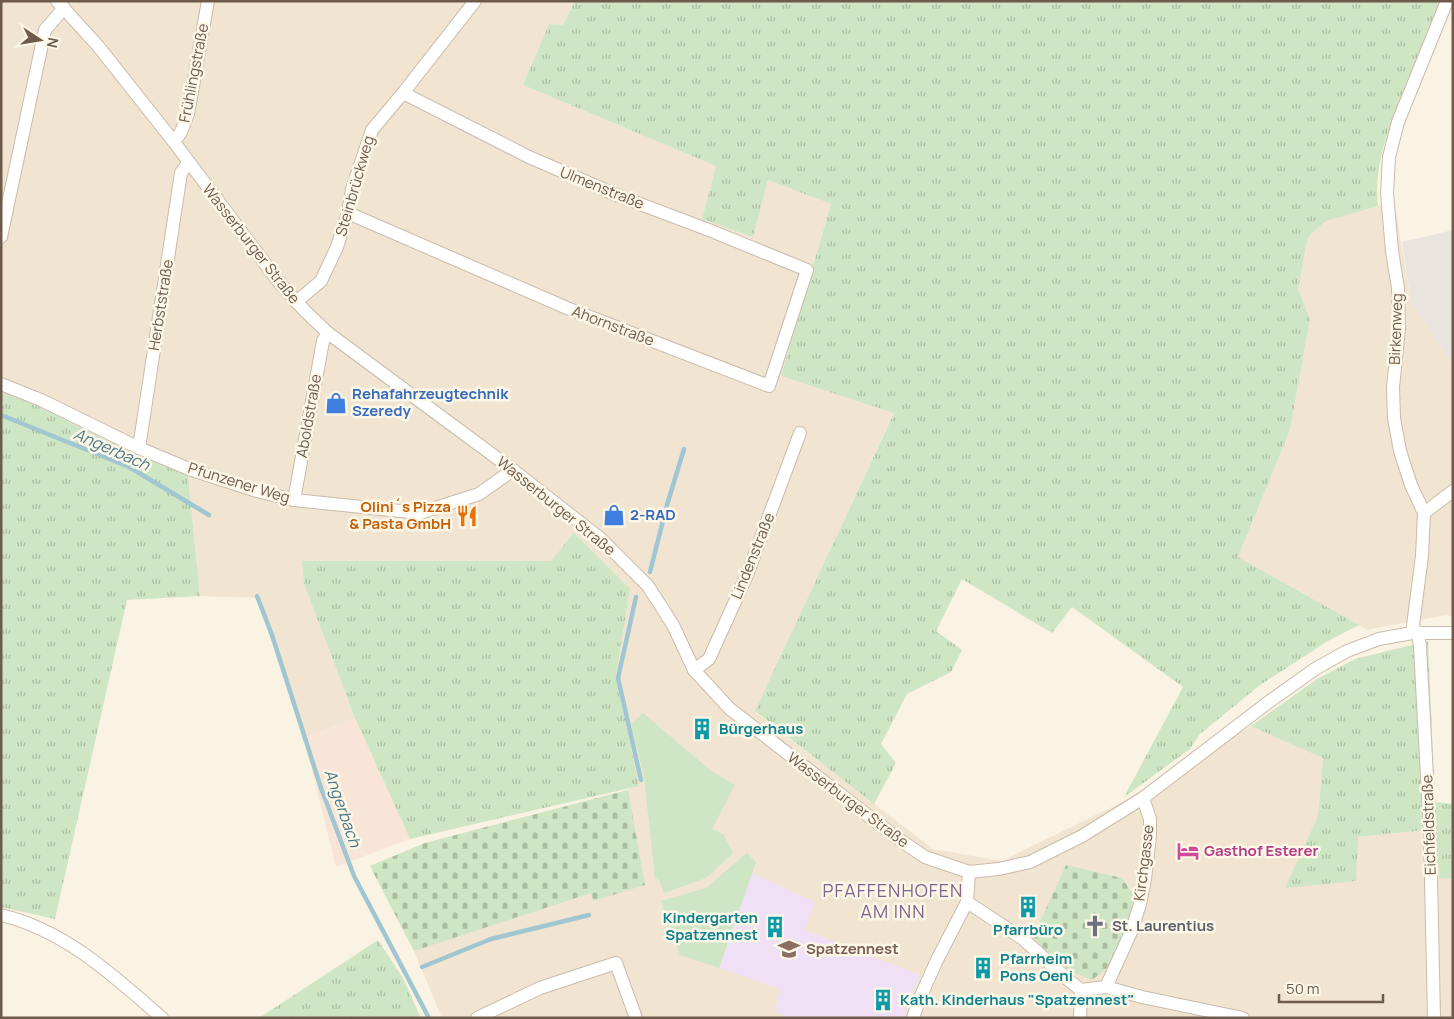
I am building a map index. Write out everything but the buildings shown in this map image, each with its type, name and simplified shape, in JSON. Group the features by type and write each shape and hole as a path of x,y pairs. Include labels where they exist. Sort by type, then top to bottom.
{"street":[{"name":"Frühlingstraße","path":"174,142 181,132 188,114 208,1"},
{"name":"Steinbrückweg","path":"296,302 321,281 337,247 348,213 352,189 372,130 403,94 475,1"},
{"name":"Birkenweg","path":"1415,632 1424,513 1411,485 1400,451 1394,418 1394,386 1399,329 1398,288 1392,251 1387,193 1389,157 1398,122 1447,1"},
{"name":"Wasserburger Straße","path":"61,5 98,46 174,142 188,163 296,302 328,333 513,470 601,540 648,586 673,625 694,670 730,709 896,838 925,857 969,872 999,869 1030,862 1082,836 1143,798 1270,701 1315,669 1347,651 1379,639 1415,632 1453,633"},
{"path":"1,237 45,30 61,5"},
{"name":"Ulmenstraße","path":"403,94 529,157 620,196 807,270"},
{"name":"Herbststraße","path":"138,448 181,173 188,163"},
{"name":"Ahornstraße","path":"348,213 567,308 769,386 807,270"},
{"name":"Aboldstraße","path":"294,500 323,341 328,333"},
{"name":"Pfunzener Weg","path":"1,384 41,400 138,448 189,469 257,491 294,500 420,513 479,494 513,470"},
{"name":"Lindenstraße","path":"694,670 709,660 747,575 800,433"},
{"path":"1424,513 1453,491"},
{"name":"Eichfeldstraße","path":"1415,632 1421,657 1430,832 1434,1018"},
{"name":"Kirchgasse","path":"1106,987 1131,932 1140,904 1145,879 1150,820 1143,798"},
{"path":"913,1018 937,960 967,902 969,872"},
{"path":"967,902 1023,939 1081,990 1106,987 1142,997 1243,1018"},
{"path":"1,915 29,923 66,942 95,960 162,1018"},
{"path":"476,1018 540,988 616,963 636,1018"},
{"path":"1080,1018 1081,990"}],"shaded area":[{"path":"1,1 575,1 563,25 523,85 716,166 702,219 753,237 768,180 831,204 781,376 894,412 755,712 933,849 1002,861 1120,803 1251,726 1323,757 1318,816 1286,888 1357,837 1437,829 1439,878 1453,879 1453,1018 442,1018 414,951 370,866 425,843 639,786 616,676 630,589 551,561 302,561 304,584 355,718 304,738 257,598 200,596 188,476 134,454 33,404 1,392"},
{"path":"1394,201 1411,301 1453,366 1453,617 1446,615 1367,630 1238,557 1290,430 1310,319 1298,289 1308,237 1326,221"},
{"path":"1453,230 1453,366 1411,301 1402,242"},
{"path":"355,718 410,839 336,867 304,738"},
{"name":"Spatzennest","path":"752,873 815,902 805,930 920,975 903,1018 792,1018 775,1012 780,989 719,968"}],"green space":[{"path":"575,1 1441,1 1395,113 1385,143 1378,174 1378,206 1326,221 1308,237 1298,289 1310,319 1290,430 1238,557 1359,625 1328,641 1260,685 1200,734 1190,749 1124,797 1183,687 1072,607 1052,633 962,579 936,631 962,650 951,672 907,694 881,744 896,763 874,804 755,711 894,413 781,376 831,204 768,180 753,237 702,219 716,166 523,85 549,24 563,25"},
{"path":"1,392 33,404 134,454 188,476 200,596 127,600 55,919 1,907"},
{"path":"574,533 630,589 616,676 639,786 410,839 355,718 304,584 302,561 551,561"},
{"path":"1428,641 1435,802 1453,804 1453,879 1439,878 1436,829 1358,837 1356,881 1285,888 1318,816 1323,758 1251,726 1317,679 1355,659"},
{"path":"643,713 710,770 735,785 712,829 723,834 733,853 706,878 664,893 659,880 655,878 644,777 631,724"},
{"path":"628,790 645,885 593,901 591,893 414,951 370,866 425,843"},
{"path":"747,853 756,862 719,968 680,955 661,901 706,888"},
{"path":"1066,865 1122,878 1136,899 1113,963 1092,980 1074,972 1060,962 1033,937"},
{"path":"378,940 403,978 421,1018 259,1018"}],"waterway":[{"name":"Angerbach","path":"1,415 129,467 209,515"},
{"path":"650,572 684,449"},
{"name":"Angerbach","path":"257,596 272,635 321,788 354,876 429,1018"},
{"path":"636,597 618,678 641,780"},
{"path":"422,967 491,939 589,915"}],"place":[{"name":"Rehafahrzeugtechnik Szeredy","path":"336,403"},
{"name":"2-RAD","path":"614,515"},
{"name":"Olini´s Pizza & Pasta GmbH","path":"467,516"},
{"name":"Bürgerhaus","path":"702,729"},
{"name":"Gasthof Esterer","path":"1188,851"},
{"name":"Pfarrbüro","path":"1028,907"},
{"name":"St. Laurentius","path":"1095,926"},
{"name":"Kindergarten Spatzennest","path":"775,927"},
{"name":"Spatzennest","path":"789,949"},
{"name":"Pfarrheim Pons Oeni","path":"983,968"},
{"name":"Kath. Kinderhaus \"Spatzennest\"","path":"883,1000"}],"district":[{"name":"PFAFFENHOFEN AM INN","path":"893,901"}]}
